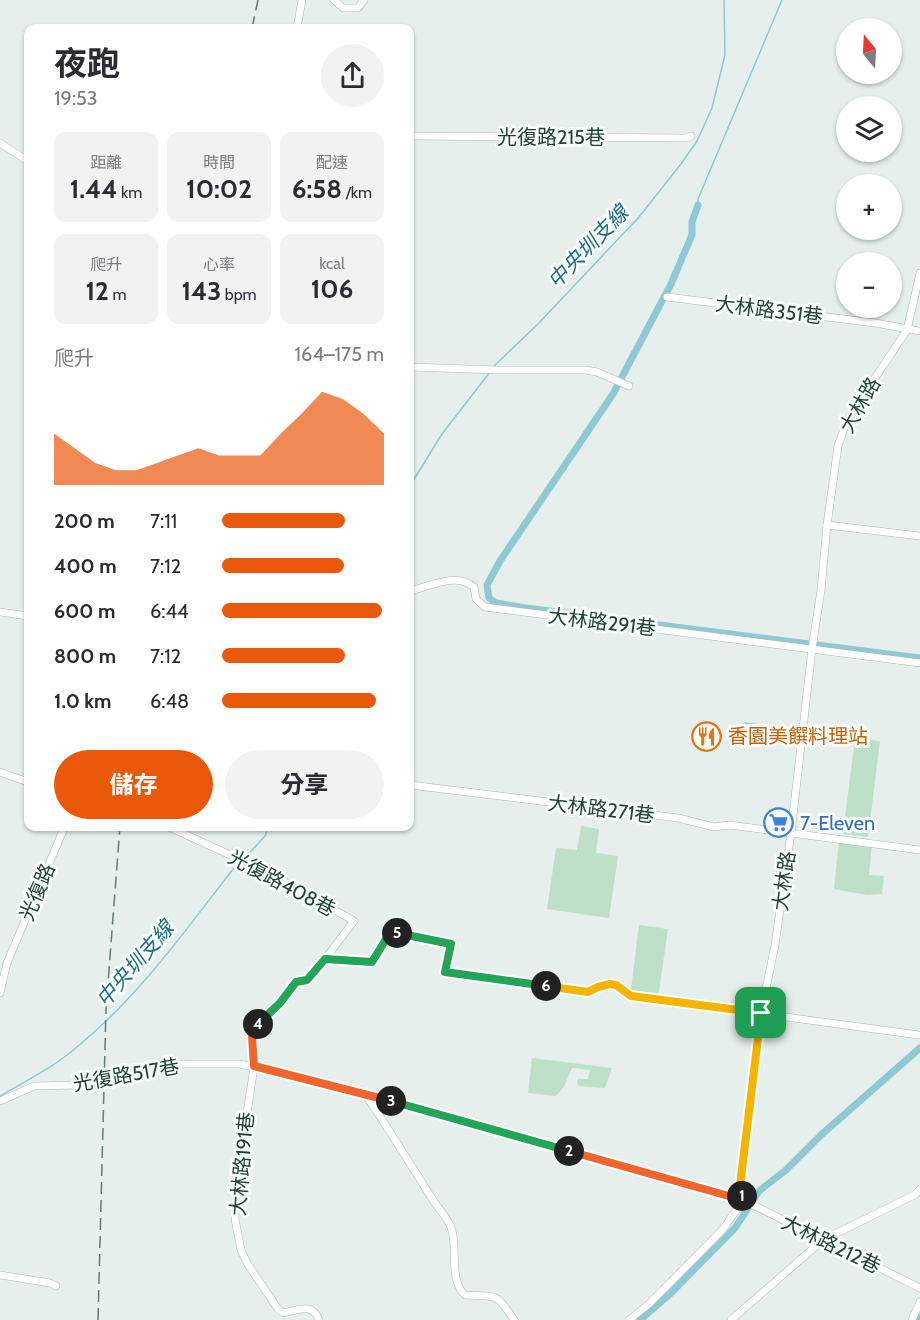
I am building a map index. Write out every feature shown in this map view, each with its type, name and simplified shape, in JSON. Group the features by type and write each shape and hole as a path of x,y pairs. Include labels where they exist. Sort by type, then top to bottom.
{"street":[{"path":"298,24 302,0"},
{"path":"334,0 343,8 358,8 364,0"},
{"name":"光復路215巷","path":"414,136 687,138 691,136"},
{"path":"0,143 24,158"},
{"name":"大林路","path":"743,1200 740,1186 761,1013 775,945 791,833 838,446 846,424 907,330 920,273"},
{"name":"大林路351巷","path":"666,297 875,323 920,331"},
{"path":"414,367 586,370 610,377 628,386"},
{"path":"827,525 920,536"},
{"name":"大林路291巷","path":"414,590 454,579 466,581 474,587 476,599 485,607 812,649"},
{"path":"0,612 24,615"},
{"path":"812,649 920,663"},
{"path":"0,772 24,781"},
{"name":"大林路271巷","path":"414,785 678,818 714,827 729,825 920,849"},
{"name":"光復路","path":"0,993 7,963 63,831"},
{"name":"光復路408巷","path":"178,831 263,870 354,921 325,959"},
{"path":"254,1066 252,1036 260,1022 280,1003 296,982 307,980 325,959 372,962 391,931 451,944 445,972 588,992 610,984 616,985 631,996 919,1035"},
{"name":"光復路517巷","path":"0,1101 34,1086 77,1085 174,1064 254,1066 365,1094"},
{"name":"大林路191巷","path":"254,1066 237,1179 236,1219 241,1250 246,1263 278,1310 283,1313 307,1308 314,1311 319,1320"},
{"path":"365,1094 450,1225 457,1279 461,1290 465,1295 496,1297 501,1300 514,1320"},
{"name":"大林路212巷","path":"365,1094 743,1200 920,1288"},
{"path":"731,1320 824,1240 916,1194 920,1189"},
{"path":"629,1320 649,1304 724,1228 743,1200"},
{"path":"0,1275 57,1286"},
{"path":"912,1320 920,1302"}],"green space":[{"path":"855,738 880,741 868,837 843,834"},
{"path":"581,826 599,829 596,853 618,856 609,918 547,909 556,848 577,850"},
{"path":"839,841 872,845 869,875 884,876 882,894 867,895 834,889"},
{"path":"639,925 668,929 658,998 634,994 631,989"},
{"path":"532,1058 612,1068 605,1088 578,1086 577,1079 588,1079 590,1070 572,1068 564,1087 556,1096 528,1093"}],"waterway":[{"name":"中央圳支線","path":"494,366 538,324 639,217 697,141 712,108 725,55 724,0"},
{"path":"698,205 698,199 782,0"},
{"path":"698,205 692,222 692,235 671,284 613,394 500,561 487,585 489,598 496,603 526,608 920,658"},
{"name":"中央圳支線","path":"414,480 442,434 490,372"},
{"path":"740,726 744,723 798,730"},
{"name":"中央圳支線","path":"244,859 267,831"},
{"name":"中央圳支線","path":"0,1096 59,1061 100,1027 141,985 241,862"},
{"path":"640,1320 670,1294 735,1228 759,1191 786,1170 821,1135 920,1048"}],"railway":[{"path":"253,24 258,0"},
{"path":"98,1320 106,1009 120,831"}],"place":[{"name":"香園美饌料理站","path":"707,736"},
{"name":"7-Eleven","path":"779,823"}],"route":[{"path":"391,931 451,944 445,972 588,992 610,984 616,985 631,996 761,1013 740,1186 743,1200 381,1098 254,1066 252,1036 260,1022 280,1003 296,982 307,980 325,959 372,962 391,931"}]}
